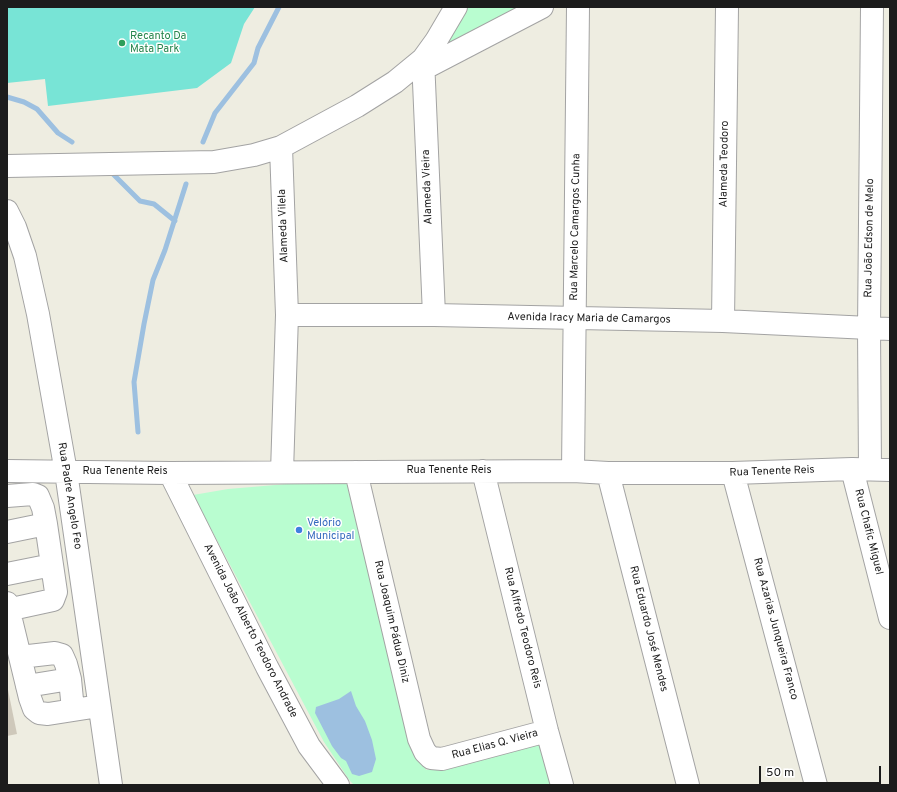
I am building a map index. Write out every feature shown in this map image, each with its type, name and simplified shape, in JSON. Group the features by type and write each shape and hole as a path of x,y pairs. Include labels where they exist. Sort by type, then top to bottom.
{"street":[{"path":"423,64 456,7"},
{"path":"7,166 214,162 254,155 281,147 358,106 423,64 542,7"},
{"name":"Rua Marcelo Camargos Cunha","path":"572,471 578,7"},
{"name":"Alameda Teodoro","path":"723,321 727,7"},
{"name":"Rua João Edson de Melo","path":"871,469 879,329 872,7"},
{"name":"Alameda Vieira","path":"423,64 434,315"},
{"name":"Alameda Vilela","path":"281,147 287,315 282,472"},
{"name":"Rua Padre Angelo Feo","path":"7,211 15,227 25,256 66,472 111,785"},
{"name":"Avenida Iracy Maria de Camargos","path":"287,315 434,315 723,321 879,329"},
{"name":"Rua Tenente Reis","path":"7,471 170,473 572,471 608,473 733,473 871,469"},
{"name":"Rua Chafic Miguel","path":"871,469 890,618"},
{"name":"Rua Alfredo Teodoro Reis","path":"483,471 547,731 562,785"},
{"name":"Rua Joaquim Pádua Diniz","path":"356,472 419,740 425,752 431,758 442,758"},
{"name":"Avenida João Alberto Teodoro Andrade","path":"170,473 267,667 309,746 338,785"},
{"name":"Rua Eduardo José Mendes","path":"608,473 688,785"},
{"name":"Rua Azarias Junqueira Franco","path":"733,473 816,785"},
{"path":"7,496 33,494 38,496 43,508 46,524 56,592 53,600"},
{"path":"7,532 46,524"},
{"path":"7,574 52,565"},
{"path":"84,595 8,608 27,686 34,709 38,714 48,714 99,706"},
{"path":"20,657 55,653 62,655 70,679 73,710"},
{"path":"27,686 70,679"},
{"name":"Rua Elias Q. Vieira","path":"442,758 547,731"}],"green space":[{"path":"465,7 522,7 445,47"},
{"path":"346,479 426,770 539,741 551,785 354,785 350,781 324,742 193,495 228,489"}],"shaded area":[{"name":"Recanto Da Mata Park","path":"7,7 255,7 244,24 231,63 197,88 48,106 45,79 7,83"},
{"path":"351,691 356,706 365,721 372,740 376,759 372,772 359,776 352,774 346,761 341,758 332,746 315,713 316,707 339,699"}],"building":[{"path":"7,685 17,734 7,736"}],"waterway":[{"path":"203,142 215,113 254,63 258,48 279,7"},
{"path":"7,97 24,102 37,109 58,133 72,142"},
{"path":"110,171 140,201 154,204 175,221"},
{"path":"138,432 134,382 144,324 153,280 165,250 186,184"}],"place":[{"name":"Recanto Da Mata Park","path":"122,43"},
{"name":"Velório Municipal","path":"299,530"}]}
